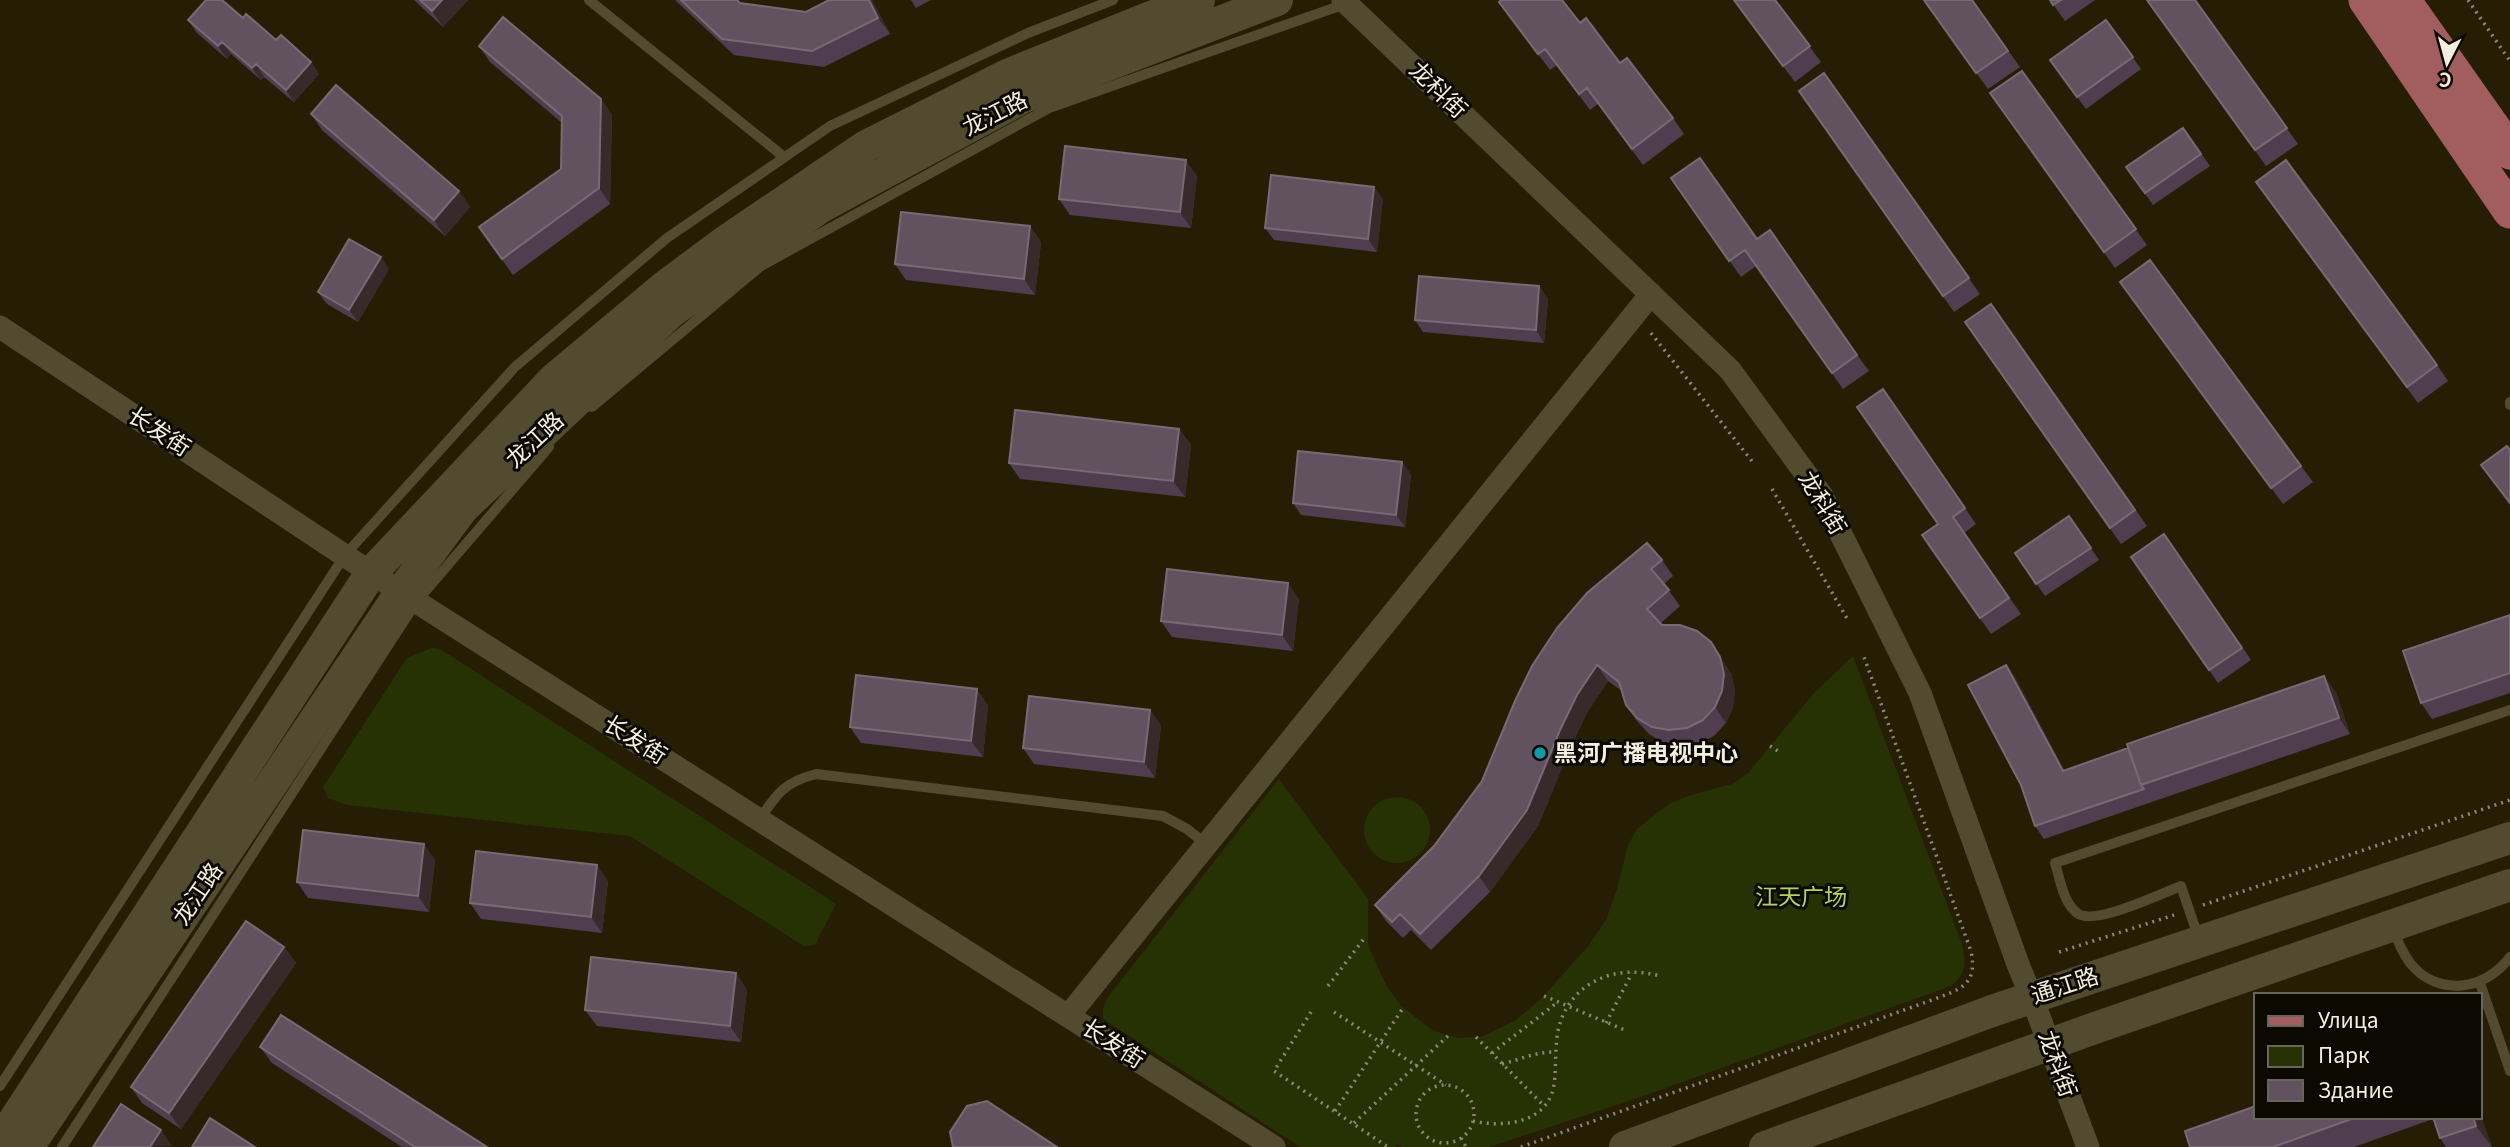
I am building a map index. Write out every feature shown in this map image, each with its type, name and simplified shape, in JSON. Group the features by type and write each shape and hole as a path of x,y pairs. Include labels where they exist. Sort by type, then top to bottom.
{"main road":[{"path":"2365,0 2510,211"},
{"path":"2403,0 2510,152"}],"street":[{"name":"龙江路","path":"0,1142 371,573 554,379 664,286 866,146 1007,75 1199,0"},
{"name":"龙江路","path":"28,1147 409,596 463,508 671,312 821,207 1024,97 1277,0"},
{"name":"龙科街","path":"1349,1 1730,370 1822,496 1920,693 2019,967 2088,1147"},
{"path":"1069,1015 1651,294"},
{"name":"长发街","path":"0,327 371,573 1274,1147"},
{"name":"通江路","path":"1625,1147 2032,998 2510,838"},
{"path":"1765,1147 2050,1044 2510,885"}],"lane":[{"path":"589,0 784,157"},
{"path":"0,1086 345,555 515,366 667,238 830,126 1028,33 1113,0"},
{"path":"581,416 761,266 1037,114 1349,1"},
{"path":"62,1147 409,596 560,434"},
{"path":"2199,942 2181,886 2109,914 2089,918 2078,915 2067,900 2054,863 2510,710"},
{"path":"760,820 784,787 799,778 816,774 1163,816 1187,829 1206,845"},
{"path":"2392,925 2410,964 2426,977 2444,984 2465,986 2480,983 2502,969 2510,957"},
{"path":"2480,983 2510,1071"}],"path":[{"path":"2468,0 2510,61"},
{"path":"1651,333 1755,465"},
{"path":"1772,489 1849,622"},
{"path":"1521,1147 1932,1000 1959,990 1969,982 1974,963 1971,951 1864,657"},
{"path":"1770,746 1781,753"},
{"path":"2198,907 2510,800"},
{"path":"2059,952 2183,913"},
{"path":"1328,985 1366,936"},
{"path":"1606,1023 1632,973"},
{"path":"1473,1121 1492,1125 1513,1124 1529,1117 1552,1094 1560,1024 1580,989 1598,977 1632,973 1660,976"},
{"path":"1544,996 1628,1031"},
{"path":"1492,1053 1558,1002"},
{"path":"1335,1111 1404,1008"},
{"path":"1311,1012 1274,1071 1388,1147"},
{"path":"1334,1012 1447,1086 1467,1096 1472,1104 1473,1121 1468,1133 1451,1143 1435,1141 1425,1135 1420,1128 1416,1111 1424,1094 1447,1086"},
{"path":"1354,1123 1449,1035"},
{"path":"1476,1037 1543,1105"},
{"path":"1502,1064 1524,1059 1533,1053 1555,1052"},
{"path":"1461,1138 1466,1147"},
{"path":"1432,1147 1435,1141"}],"green space":[{"path":"432,648 440,649 836,904 815,945 804,946 630,836 347,805 328,798 323,787 407,658"},
{"name":"江天广场","path":"1853,656 1962,944 1963,972 1951,986 1629,1101 1489,1147 1403,1147 1397,1144 1395,1147 1300,1147 1103,1019 1103,1008 1108,997 1279,779 1368,899 1368,945 1386,985 1401,1006 1431,1029 1445,1035 1460,1038 1481,1037 1516,1020 1541,999 1589,945 1606,920 1628,845 1637,829 1669,804 1732,784 1748,773 1815,692"},
{"path":"1397,797 1410,800 1420,807 1427,817 1430,830 1427,843 1420,853 1410,860 1397,863 1384,860 1374,853 1367,843 1364,830 1367,817 1374,807 1384,800"}],"building":[{"path":"206,0 222,0 243,18 246,14 276,40 281,35 311,62 286,90 256,64 252,68 222,42 218,46 188,20"},
{"path":"420,0 442,0 432,11"},
{"path":"681,0 737,0 740,3 806,12 829,0 869,0 878,18 812,51 722,39"},
{"path":"1562,0 1580,23 1586,18 1620,63 1627,58 1673,118 1632,149 1587,88 1579,94 1545,49 1538,54 1499,2"},
{"path":"1734,0 1775,0 1810,46 1783,66"},
{"path":"1924,0 1972,0 2008,51 1976,73"},
{"path":"2147,0 2195,0 2287,128 2255,150"},
{"path":"503,17 601,99 599,188 502,259 479,227 561,169 562,116 479,46"},
{"path":"2106,20 2133,57 2077,97 2050,60"},
{"path":"2022,71 2136,229 2104,252 1990,93"},
{"path":"1824,73 1969,278 1943,296 1799,91"},
{"path":"336,85 459,191 434,220 311,114"},
{"path":"2183,128 2201,154 2145,193 2126,167"},
{"path":"1065,146 1186,160 1180,212 1059,199"},
{"path":"1700,158 1757,239 1770,230 1857,355 1832,373 1745,250 1729,261 1671,178"},
{"path":"2286,160 2437,365 2407,387 2256,182"},
{"path":"1271,175 1374,187 1368,239 1265,228"},
{"path":"901,212 1030,226 1024,279 895,264"},
{"path":"349,239 381,257 349,310 318,292"},
{"path":"2150,260 2301,466 2271,488 2120,282"},
{"path":"1419,276 1539,286 1536,330 1415,320"},
{"path":"1991,304 2135,510 2110,528 1965,322"},
{"path":"1883,389 1965,508 1953,517 2009,598 1980,618 1922,535 1938,524 1857,407"},
{"path":"1015,410 1179,429 1173,481 1009,463"},
{"path":"2507,446 2510,450 2510,503 2481,465"},
{"path":"1298,451 1402,462 1396,515 1293,503"},
{"path":"2069,516 2091,548 2036,584 2015,553"},
{"path":"2164,534 2242,648 2209,670 2131,557"},
{"name":"黑河广播电视中心","path":"1647,543 1662,560 1651,569 1669,590 1647,609 1662,625 1680,625 1697,631 1711,642 1720,657 1724,674 1722,691 1715,707 1703,720 1687,728 1669,730 1652,727 1637,718 1626,705 1619,682 1597,665 1577,695 1560,730 1527,810 1479,876 1420,934 1400,914 1392,922 1375,905 1434,846 1482,781 1532,666 1557,628 1587,593"},
{"path":"1167,569 1288,583 1282,635 1161,621"},
{"path":"2510,615 2510,673 2421,703 2403,651"},
{"path":"2006,665 2063,771 2128,748 2144,789 2035,826 2021,785 1968,685"},
{"path":"856,675 977,689 971,741 850,727"},
{"path":"2324,676 2339,718 2141,785 2127,744"},
{"path":"1029,696 1150,710 1144,762 1023,748"},
{"path":"303,830 424,844 418,896 297,882"},
{"path":"476,851 597,865 591,917 470,903"},
{"path":"246,921 284,947 169,1113 131,1087"},
{"path":"591,957 736,973 730,1026 585,1010"},
{"path":"281,1015 487,1147 415,1147 260,1047"},
{"path":"987,1101 1057,1147 953,1147 950,1132 967,1106"},
{"path":"121,1104 161,1130 150,1147 93,1147"},
{"path":"2254,1107 2254,1119 2351,1119 2273,1147 2190,1147 2185,1131"},
{"path":"210,1118 255,1147 192,1147"},
{"path":"2434,1119 2474,1119 2476,1126 2440,1138"}],"place":[{"name":"黑河广播电视中心","path":"1540,753"}]}
